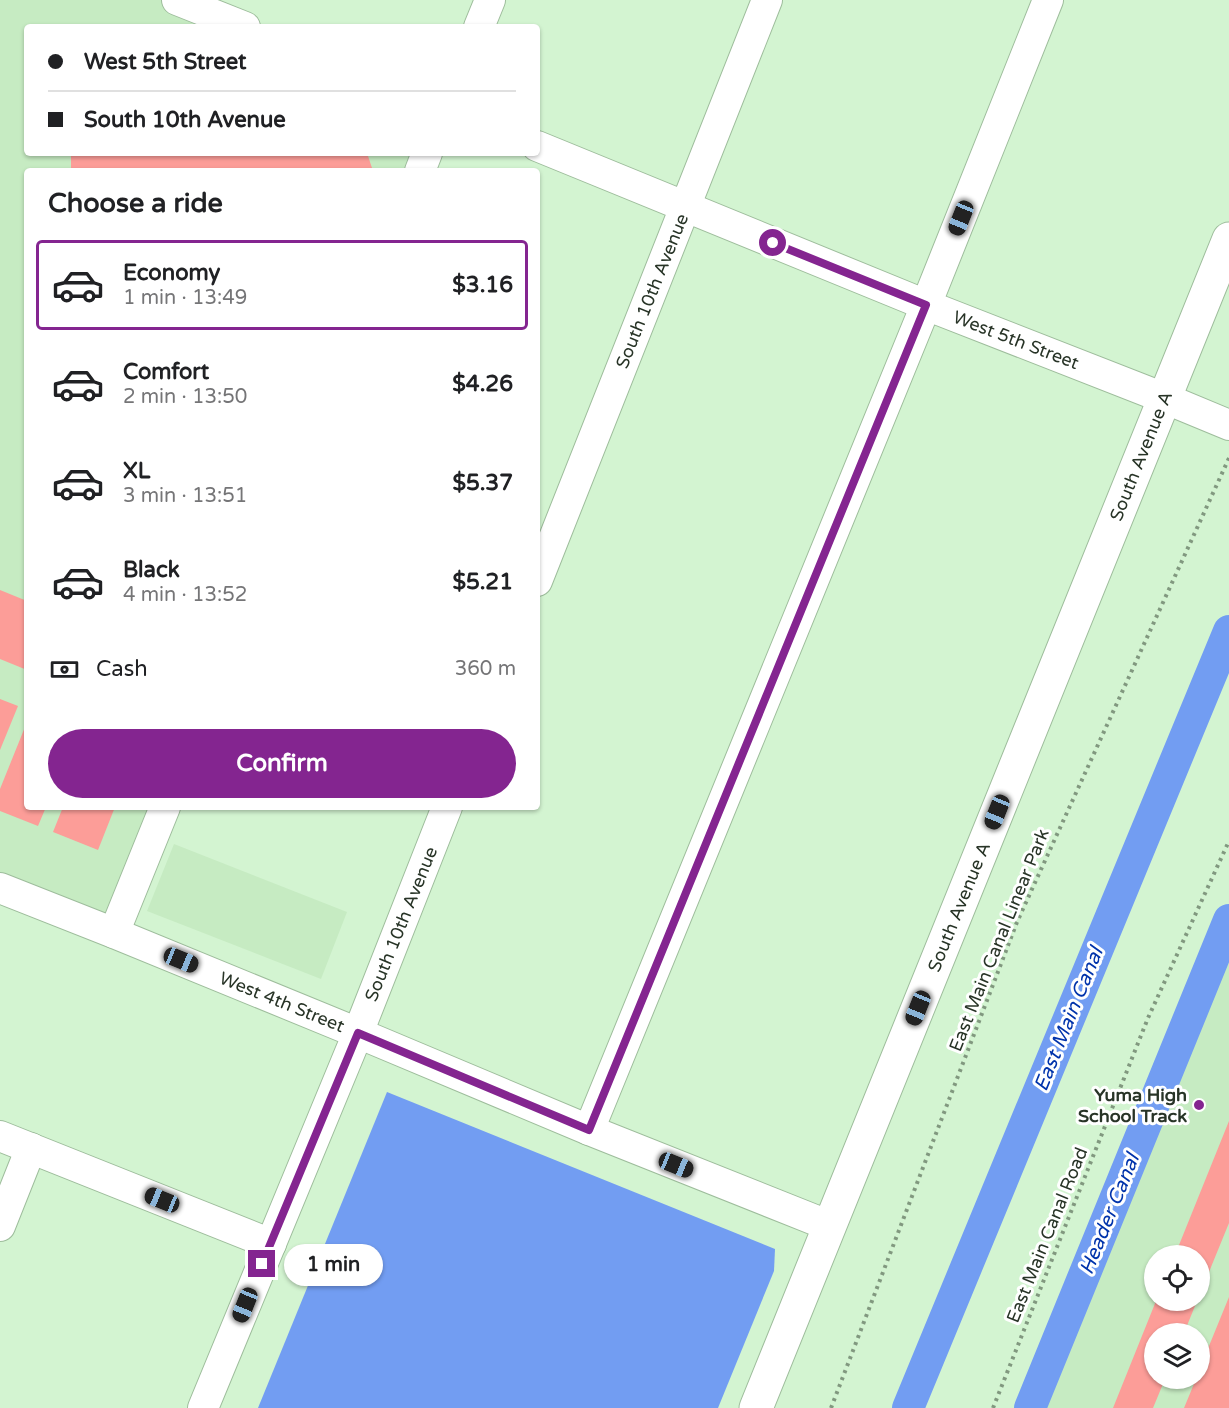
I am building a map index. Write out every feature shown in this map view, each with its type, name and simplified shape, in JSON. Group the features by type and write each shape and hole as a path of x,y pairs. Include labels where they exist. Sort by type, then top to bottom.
{"main road":[{"name":"South Avenue A","path":"756,1408 1229,239"}],"street":[{"path":"177,0 231,15"},
{"path":"480,24 490,0"},
{"name":"South 10th Avenue","path":"540,573 767,0"},
{"path":"589,1130 1048,0"},
{"name":"West 5th Street","path":"540,147 1229,426"},
{"path":"114,933 164,810"},
{"name":"South 10th Avenue","path":"203,1408 358,1033 446,810"},
{"name":"West 4th Street","path":"0,888 358,1033 589,1130 830,1226"},
{"path":"0,1136 271,1244"},
{"path":"0,1226 31,1148"}],"path":[{"name":"East Main Canal Linear Park","path":"831,1408 1017,922 1229,458"},
{"name":"East Main Canal Road","path":"993,1408 1148,1018 1229,842"}],"shaded area":[{"path":"0,0 177,0 237,24 24,24 24,156 426,156 421,168 24,168 24,810 164,810 114,933 0,888"},
{"path":"71,156 368,156 372,168 71,168"},
{"path":"0,590 24,600 24,669 0,659"},
{"path":"0,699 18,706 0,750"},
{"path":"24,729 24,810 45,810 38,826 0,811 0,789"},
{"path":"62,810 114,810 98,850 53,832"},
{"path":"174,844 347,912 321,979 147,911"},
{"name":"Yuma High School Track","path":"1229,955 1229,1408 1046,1408"},
{"path":"1229,1121 1229,1223 1210,1270 1210,1245 1179,1245"},
{"path":"1229,1297 1229,1408 1184,1408 1192,1389 1210,1389 1210,1344"},
{"path":"1152,1311 1193,1311 1188,1323 1147,1323"},
{"path":"1144,1331 1144,1389 1161,1389 1153,1408 1113,1408"}],"water":[{"path":"387,1092 775,1249 774,1271 718,1408 258,1408"}],"waterway":[{"name":"East Main Canal","path":"908,1408 1229,631"},
{"name":"Header Canal","path":"1030,1408 1229,920"}],"place":[{"name":"Yuma High School Track","path":"1199,1105"}],"route":[{"path":"262,1264 358,1033 589,1130 926,305 773,243"}]}
